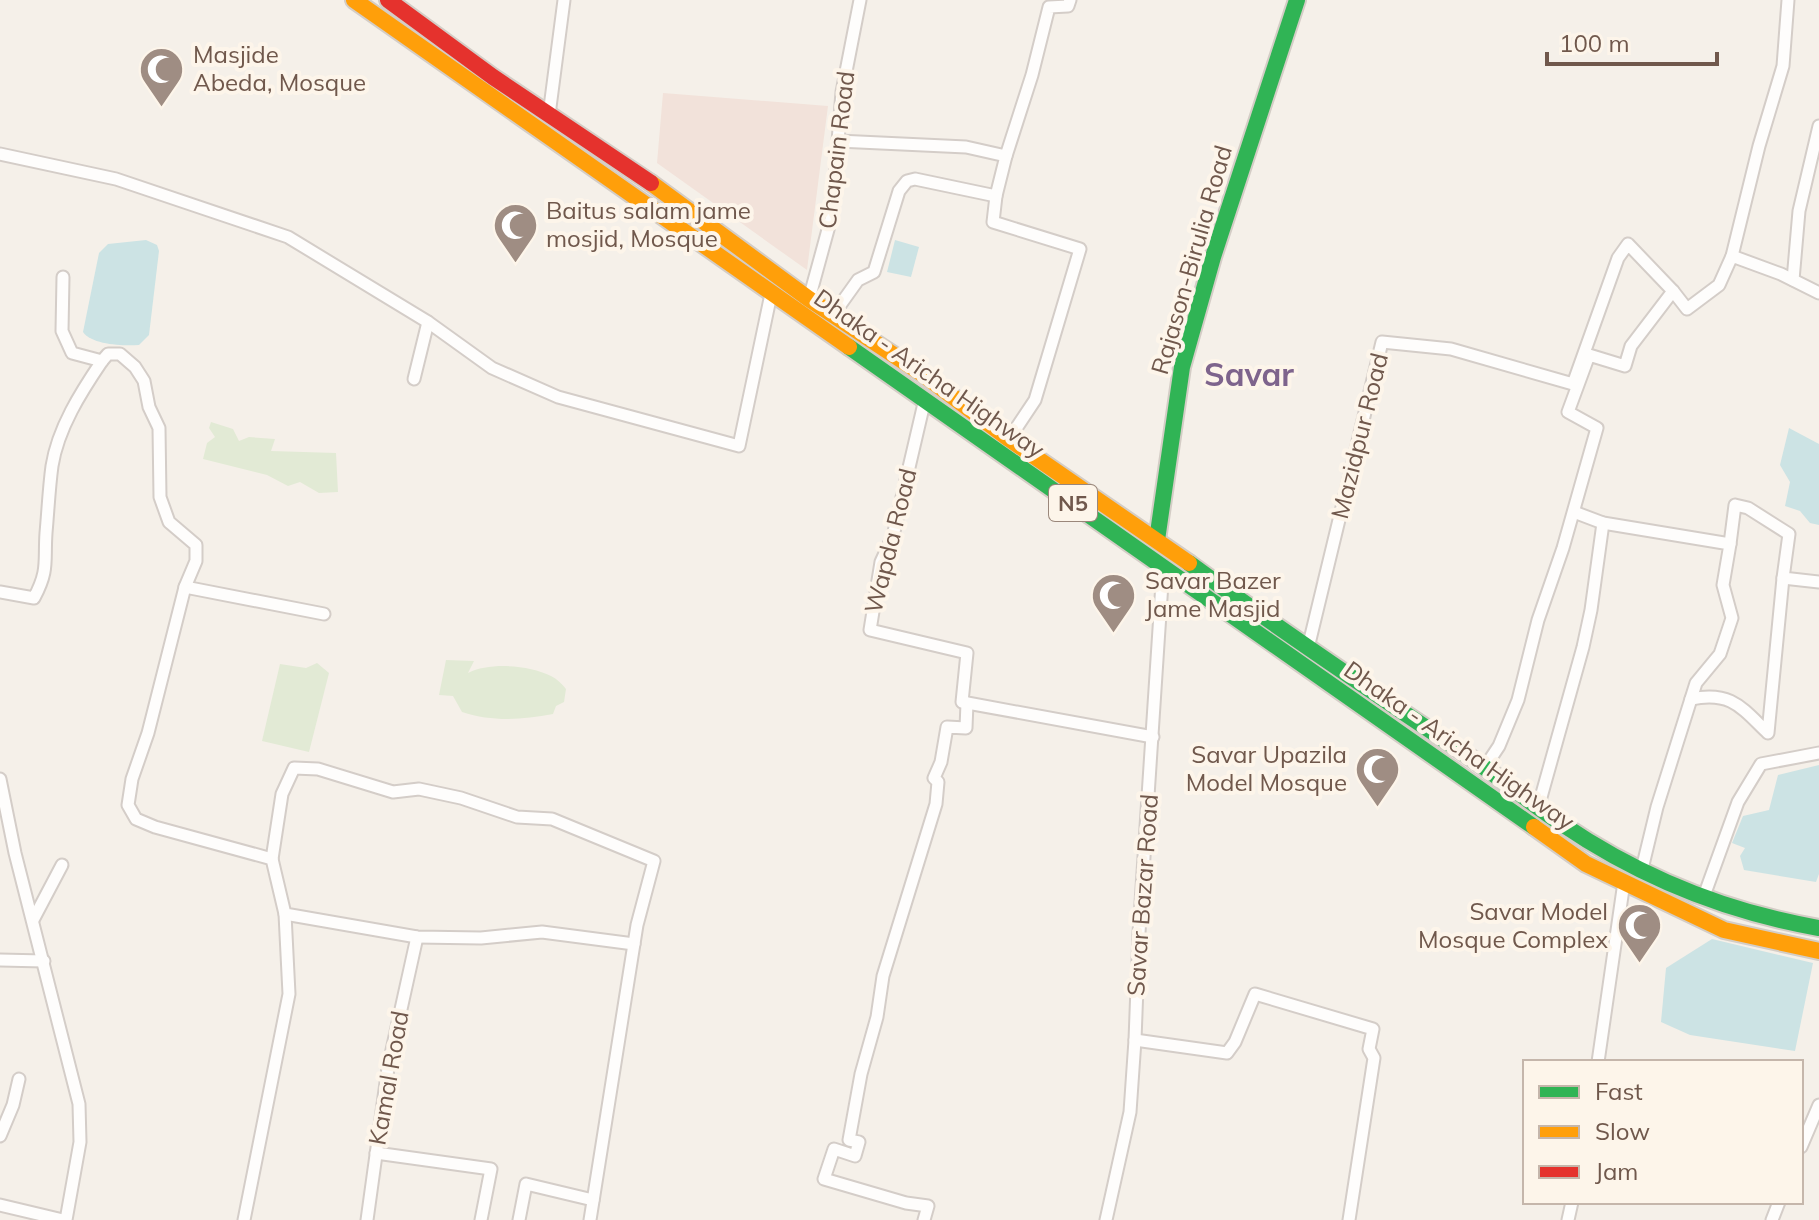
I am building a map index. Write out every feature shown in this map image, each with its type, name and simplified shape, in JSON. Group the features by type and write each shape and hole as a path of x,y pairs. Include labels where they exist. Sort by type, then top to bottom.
{"main road":[{"name":"Dhaka - Aricha Highway","path":"354,0 1586,864 1724,930 1819,951"},
{"name":"Dhaka - Aricha Highway","path":"388,0 648,181 809,299 924,375 1009,439 1308,648 1485,767 1567,829 1642,869 1704,896 1757,915 1819,928"},
{"name":"Rajason-Birulia Road","path":"1157,540 1182,367 1213,257 1297,0"}],"street":[{"path":"549,115 564,0"},
{"name":"Chapain Road","path":"809,299 832,215 842,92 860,0"},
{"path":"1009,439 1035,400 1080,249 993,222 996,196 1049,7 1068,6 1070,0"},
{"path":"1485,767 1499,746 1518,700 1538,620 1574,512 1597,428 1568,412 1589,355 1625,366 1631,346 1673,291 1687,309 1719,285 1732,256 1751,174 1783,66 1788,0"},
{"path":"1793,280 1799,211 1819,126"},
{"path":"838,141 966,147 1006,156"},
{"path":"0,154 116,179 288,237 428,322 492,368 558,397 739,446 771,294"},
{"path":"833,315 858,280 874,272 899,191 907,181 915,179 996,196"},
{"name":"Mazidpur Road","path":"1308,648 1382,342 1451,349 1573,384 1618,258 1628,244 1673,291"},
{"path":"1732,256 1819,293"},
{"path":"63,277 62,331 72,353 102,361"},
{"path":"414,379 428,322"},
{"path":"0,592 34,598 43,582 47,565 46,537 53,464 71,412 102,361 108,354 120,354 135,367 144,381 149,407 159,428 160,497 169,522 196,545 196,561 185,587 148,733 132,779 128,805 136,819 155,827 272,859"},
{"name":"Wapda Road","path":"925,399 893,536 881,562 870,630 967,653 962,702 967,703"},
{"path":"1642,869 1657,807 1696,683 1720,654 1732,618 1723,585 1735,505 1748,508 1789,534 1768,733 1738,704 1712,695 1691,699"},
{"path":"1574,512 1603,523 1730,544"},
{"path":"1538,808 1583,647 1603,523"},
{"name":"Savar Bazar Road","path":"1106,1220 1130,1112 1163,568"},
{"path":"1783,578 1819,582"},
{"path":"185,587 324,614"},
{"path":"924,1220 928,1206 906,1203 824,1179 834,1149 855,1156 859,1142 849,1140 849,1134 861,1074 877,1017 883,976 936,804 938,782 934,778 941,762 947,727 966,728 967,703 1153,737"},
{"path":"1704,896 1738,802 1761,764 1819,753"},
{"path":"244,1220 289,994 285,914 272,859 282,794 294,768 318,769 393,792 419,789 461,798 517,817 552,819 654,861 634,944 590,1220"},
{"path":"0,779 15,853 79,1104 80,1142 64,1220 0,1205"},
{"path":"0,851 15,853"},
{"path":"33,920 62,865"},
{"path":"1598,1060 1624,882"},
{"path":"285,914 417,937 481,938 542,932 634,944"},
{"name":"Kamal Road","path":"367,1220 388,1068 417,937"},
{"path":"0,960 44,961"},
{"path":"1135,1040 1227,1053 1235,1042 1255,994 1373,1029 1369,1049 1374,1058 1349,1220"},
{"path":"0,1136 13,1105 19,1079"},
{"path":"1803,1142 1819,1105"},
{"path":"376,1153 491,1169 481,1220"},
{"path":"519,1220 526,1184 593,1200"}],"shaded area":[{"path":"663,93 828,106 807,270 657,163"},
{"path":"146,240 157,245 159,251 149,335 139,345 93,340 83,332 99,253 108,244"},
{"path":"895,240 919,247 911,277 887,272"},
{"path":"1789,428 1819,444 1819,525 1810,523 1800,511 1785,506 1790,482 1780,465"},
{"path":"1819,765 1819,874 1816,882 1744,870 1740,856 1745,848 1732,843 1743,816 1769,810 1778,775"},
{"path":"1712,939 1813,963 1795,1051 1690,1035 1661,1022 1666,968"}],"green space":[{"path":"211,422 233,429 239,441 249,437 275,439 271,451 336,453 338,492 319,493 300,482 288,486 267,475 203,459 207,443 215,437 209,428"},
{"path":"446,660 474,661 468,673 498,666 542,672 566,689 564,702 556,706 553,714 530,718 496,719 462,712 453,696 439,695"},
{"path":"317,663 329,673 309,752 262,741 280,664 306,668"}],"traffic: fast":[{"path":"1157,540 1182,367 1213,257 1297,0"},
{"path":"849,347 1534,827"},
{"path":"1189,563 1592,843 1685,890 1751,912 1819,928"}],"traffic: slow":[{"path":"354,0 849,347"},
{"path":"651,183 809,299 924,375 1009,439 1189,563"},
{"path":"1534,827 1586,864 1724,930 1819,951"}],"traffic: jam":[{"path":"388,0 493,77 651,183"}],"place":[{"name":"Masjide Abeda, Mosque","path":"162,108"},
{"name":"Baitus salam jame mosjid, Mosque","path":"515,264"},
{"name":"Savar Bazer Jame Masjid","path":"1114,634"},
{"name":"Savar Upazila Model Mosque","path":"1378,808"},
{"name":"Savar Model Mosque Complex","path":"1639,965"}],"district":[{"name":"Savar","path":"1249,375"}]}
